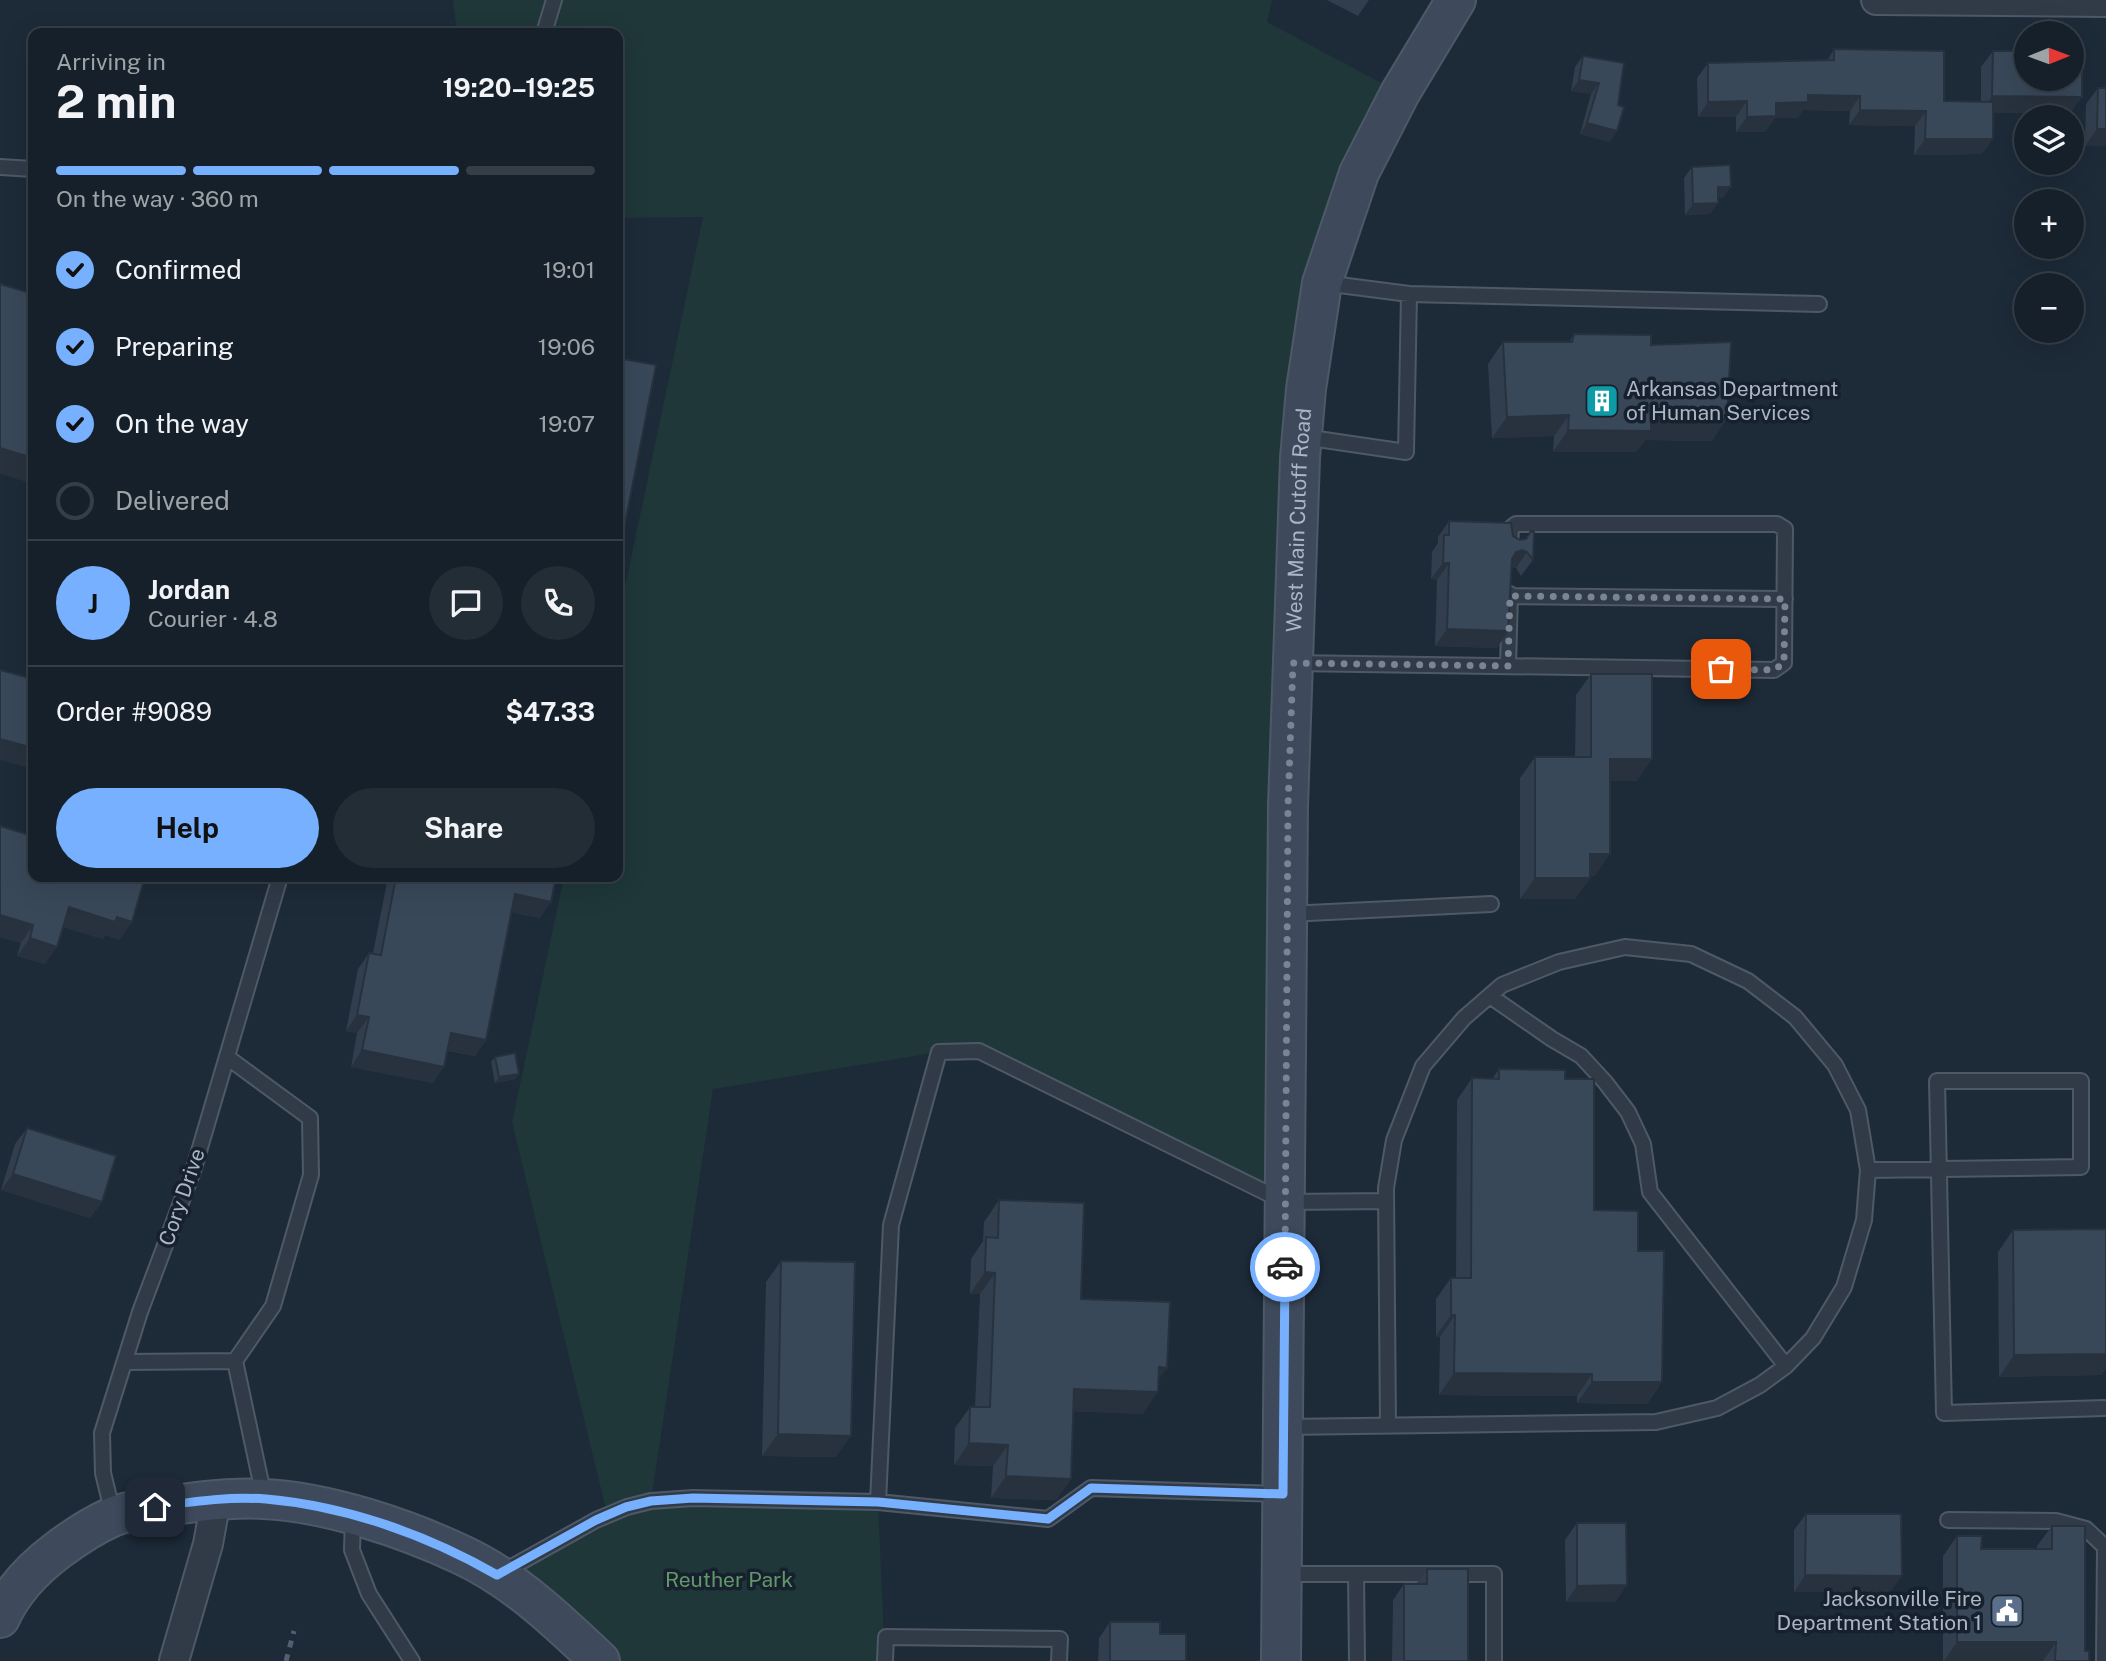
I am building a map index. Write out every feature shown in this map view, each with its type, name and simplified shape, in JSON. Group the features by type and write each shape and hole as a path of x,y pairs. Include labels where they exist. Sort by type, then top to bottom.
{"main road":[{"name":"West Main Cutoff Road","path":"1281,1661 1287,914 1293,663 1306,389 1322,283 1359,173 1400,93 1456,0"},
{"path":"0,1618 15,1592 43,1561 77,1536 114,1516 155,1507 216,1500 264,1499 309,1504 353,1516 409,1533 463,1556 497,1575 568,1631 600,1661"}],"street":[{"path":"1876,0 2106,2"},
{"path":"174,1661 208,1544 216,1500"}],"lane":[{"path":"546,28 554,0"},
{"path":"0,167 28,169"},
{"path":"1322,283 1409,294 1819,304"},
{"path":"1302,437 1406,452 1409,294"},
{"path":"1293,663 1774,670 1784,663 1784,529 1777,524 1516,524 1511,528 1510,547"},
{"path":"1508,666 1510,576"},
{"path":"1510,596 1785,599"},
{"name":"Cory Drive","path":"114,1516 103,1473 100,1452 102,1433 140,1312 194,1168 279,882"},
{"path":"1287,914 1492,904"},
{"path":"1283,1427 1388,1426 1656,1422 1717,1408 1760,1385 1786,1366 1813,1338 1844,1287 1864,1220 1868,1170 1858,1111 1835,1065 1795,1017 1748,981 1691,954 1625,947 1559,962 1502,985 1464,1018 1423,1066 1394,1140 1386,1188 1388,1426"},
{"path":"1490,996 1581,1056 1605,1082 1628,1112 1643,1144 1650,1192 1786,1366"},
{"path":"878,1502 891,1225 939,1052 979,1051 1285,1202 1386,1201"},
{"path":"227,1056 310,1118 311,1175 273,1306 235,1362 264,1499"},
{"path":"1868,1170 1938,1169 2081,1167 2081,1081 1937,1081 1938,1169 1944,1413 2104,1408"},
{"path":"125,1362 235,1362"},
{"path":"497,1575 596,1520 626,1507 651,1501 693,1498 878,1502 1048,1519 1091,1488 1283,1494"},
{"path":"353,1516 352,1550 369,1594 412,1661"},
{"path":"1948,1520 2056,1521 2086,1529 2105,1547 2104,1661"},
{"path":"1281,1574 1494,1574 1494,1661"},
{"path":"1356,1574 1357,1661"},
{"path":"885,1661 886,1637 1060,1639 1059,1661"}],"green space":[{"name":"Reuther Park","path":"453,0 1272,0 1267,22 1400,93 1322,283 1285,1202 979,1051 939,1052 713,1089 651,1501 878,1502 885,1661 600,1661 497,1575 608,1518 512,1122 563,882 623,882 623,596 703,217 623,218 623,28 456,28"}],"building":[{"path":"1834,49 1944,51 1944,101 1993,102 1993,139 1925,139 1926,111 1860,110 1860,96 1808,95 1808,102 1776,103 1776,116 1747,117 1747,101 1708,102 1708,63 1834,60"},
{"path":"1993,51 2014,51 2014,91 2082,91 2082,97 1992,96"},
{"path":"1583,56 1624,63 1618,105 1624,107 1617,131 1587,123 1599,83 1579,80"},
{"path":"2098,88 2106,88 2106,129 2097,129"},
{"path":"1730,165 1731,187 1718,187 1718,203 1693,204 1692,167"},
{"path":"0,284 28,292 28,456 0,448"},
{"name":"Arkansas Department of Human Services","path":"1574,334 1651,335 1651,345 1731,342 1727,419 1651,418 1651,431 1568,430 1569,415 1507,417 1503,342 1572,342"},
{"path":"623,359 656,365 623,534"},
{"path":"1449,521 1511,523 1513,536 1520,540 1526,539 1531,531 1534,532 1533,560 1522,550 1516,552 1512,559 1508,631 1447,629 1449,563 1443,563 1444,535 1449,535"},
{"path":"0,670 28,678 28,747 0,739"},
{"path":"1591,674 1652,674 1652,759 1610,759 1610,854 1590,854 1590,878 1535,878 1535,757 1591,757"},
{"path":"0,826 28,834 28,882 144,882 132,922 117,917 115,922 69,907 57,947 30,938 33,925 0,915"},
{"path":"395,882 555,882 551,902 515,894 486,1040 451,1033 444,1067 362,1050 369,1017 357,1015 369,953 381,955"},
{"path":"515,1053 519,1074 499,1077 495,1057"},
{"path":"1499,1069 1565,1070 1565,1079 1594,1079 1594,1210 1638,1211 1638,1251 1664,1251 1662,1382 1592,1382 1592,1374 1454,1373 1455,1315 1451,1315 1451,1278 1471,1278 1472,1078 1499,1079"},
{"path":"27,1128 116,1156 102,1202 13,1174"},
{"path":"999,1200 1084,1203 1081,1299 1170,1302 1167,1368 1159,1367 1158,1392 1074,1389 1071,1479 1006,1476 1008,1445 969,1443 970,1407 990,1407 995,1273 985,1272 986,1237 998,1238"},
{"path":"2106,1229 2106,1354 2014,1355 2013,1230"},
{"path":"781,1261 855,1262 851,1436 778,1434"},
{"path":"1806,1514 1901,1514 1902,1576 1805,1575"},
{"path":"1577,1523 1626,1523 1627,1585 1577,1586"},
{"path":"2052,1526 2085,1526 2085,1651 2089,1651 2089,1661 2055,1661 2056,1642 1957,1642 1957,1536 1982,1536 1981,1549 2052,1549"},
{"path":"1427,1569 1468,1569 1468,1661 1404,1661 1404,1584 1427,1584"},
{"path":"1110,1622 1160,1622 1160,1634 1186,1634 1186,1661 1110,1661"}],"railway":[{"path":"286,1661 294,1631"}],"way so far":[{"path":"1285,1267 1288,806 1293,663 1508,666 1510,596 1785,599 1784,663 1774,670 1721,669"}],"place":[{"name":"Arkansas Department of Human Services","path":"1602,401"},
{"name":"Jacksonville Fire Department Station 1","path":"2007,1611"}],"route":[{"path":"155,1507 219,1499 264,1499 309,1504 409,1533 463,1556 497,1575 596,1520 626,1507 651,1501 693,1498 878,1502 1048,1519 1091,1488 1283,1494 1285,1267"}]}
